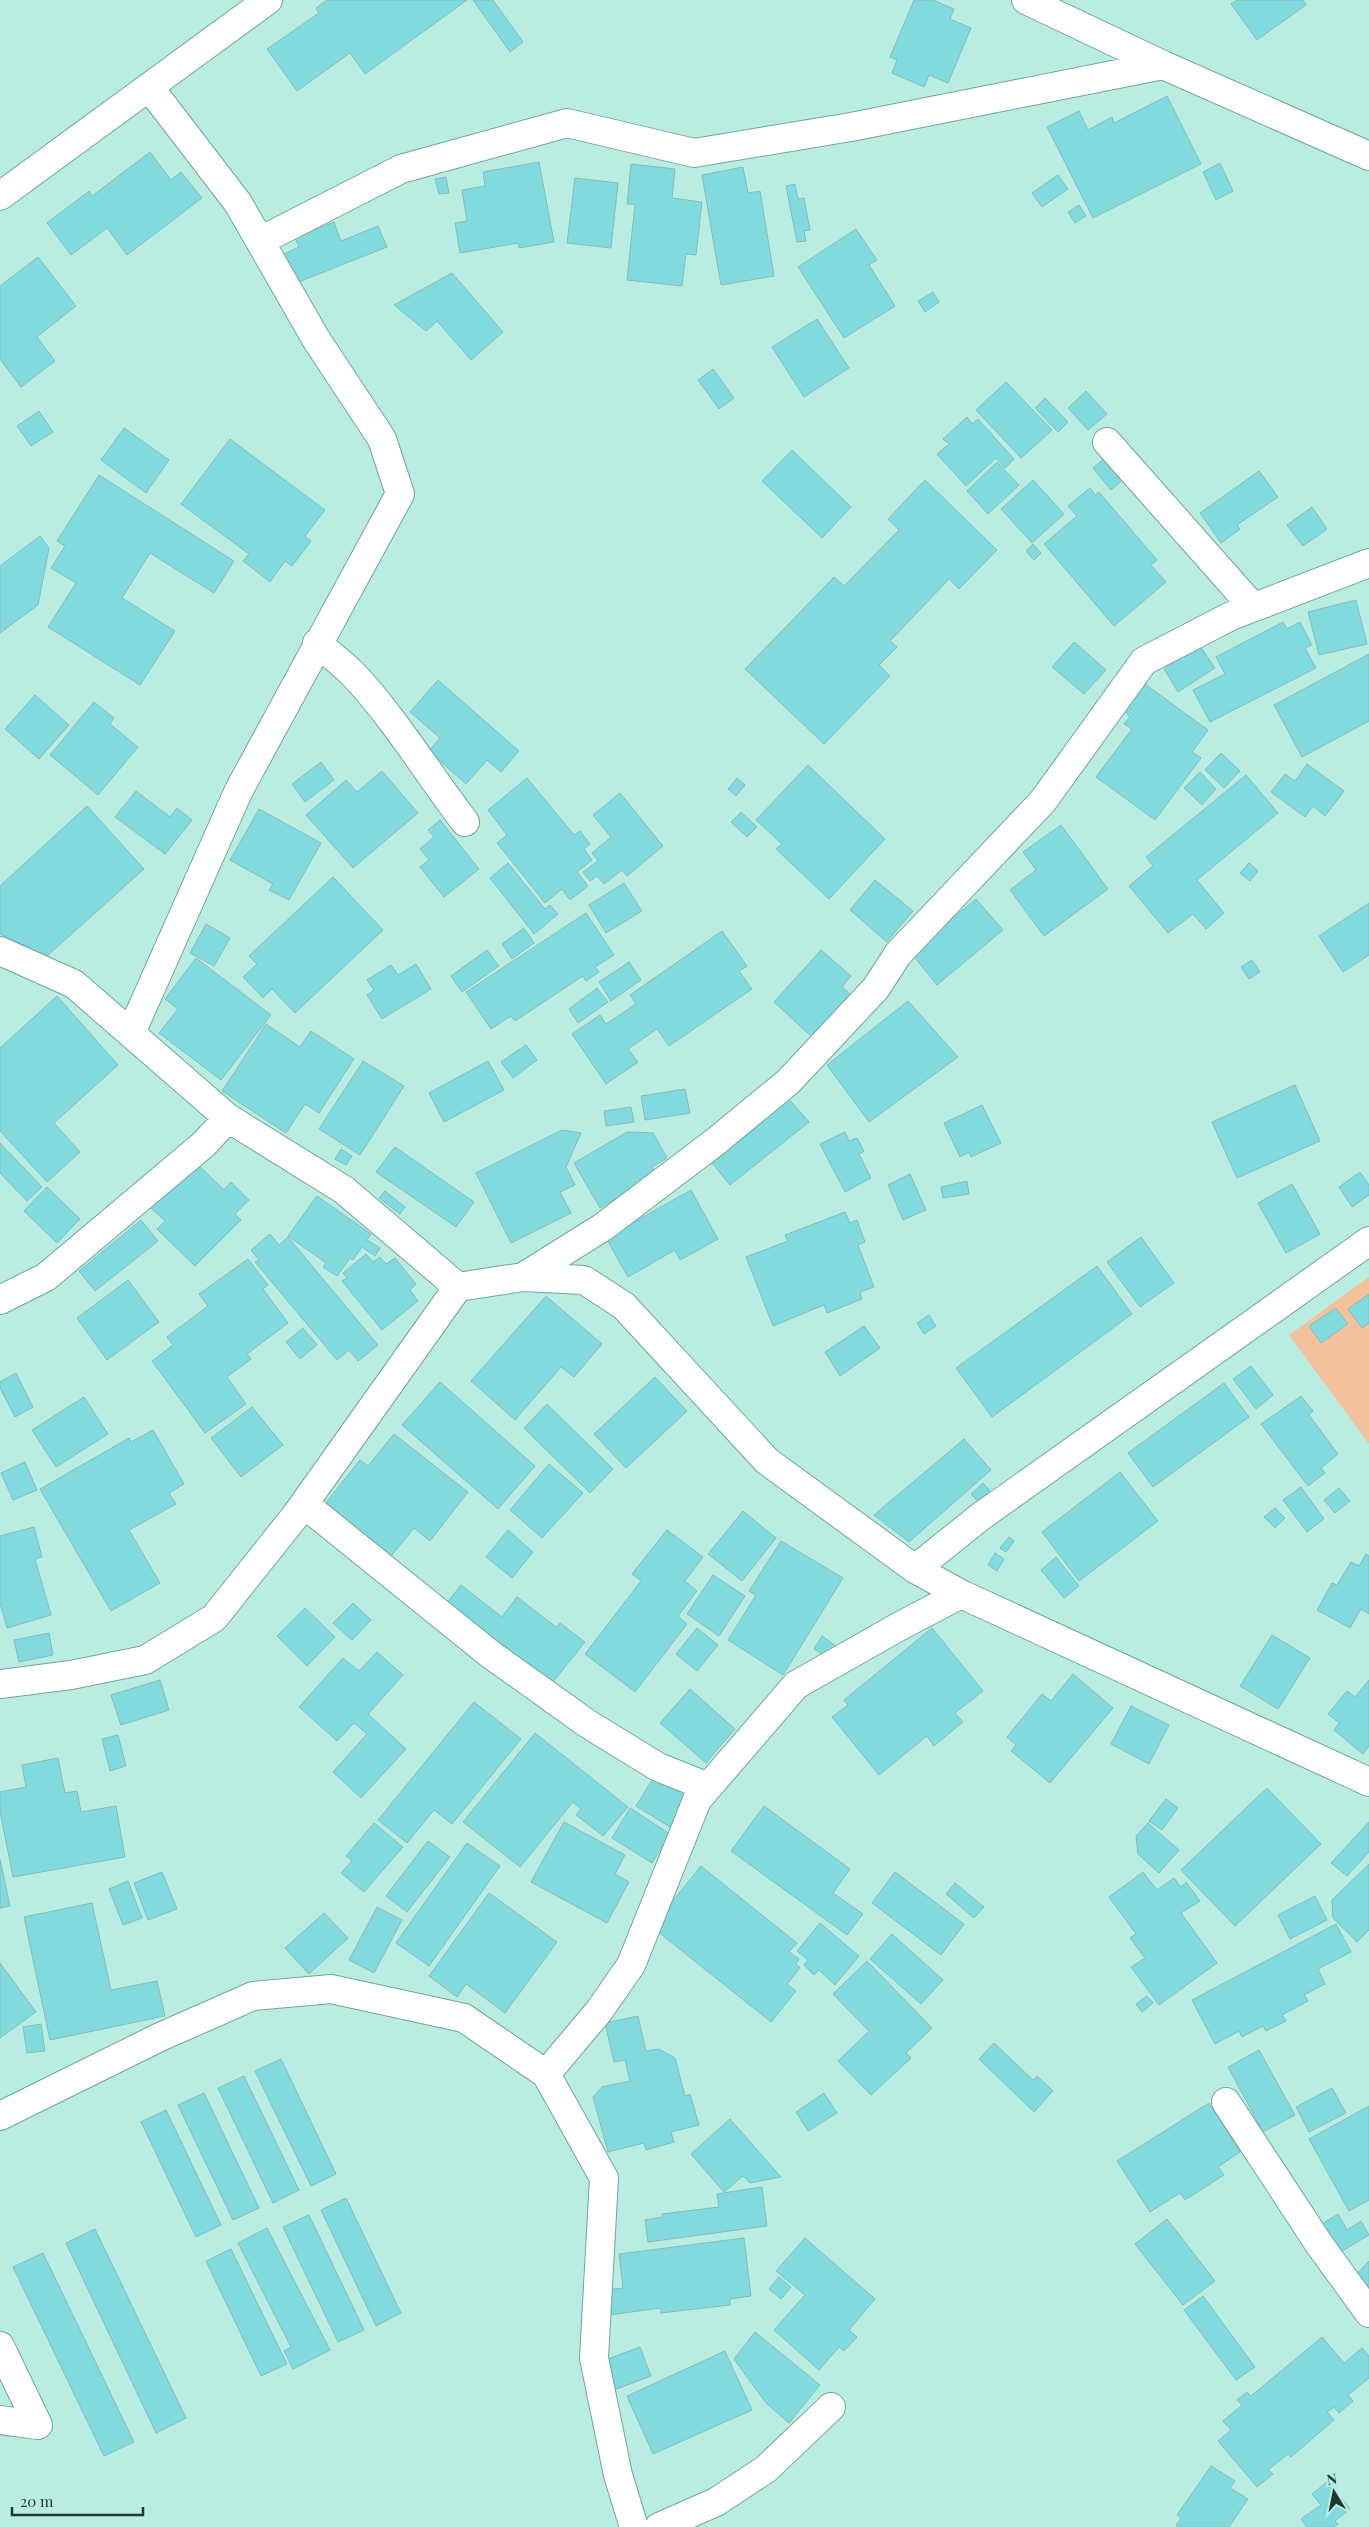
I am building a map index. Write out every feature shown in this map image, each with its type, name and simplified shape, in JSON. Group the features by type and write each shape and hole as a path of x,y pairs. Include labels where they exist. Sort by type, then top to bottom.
{"street":[{"path":"0,196 268,0"},
{"path":"1026,0 1163,65 1369,156"},
{"path":"260,241 401,169 567,123 694,153 851,127 1163,65"},
{"path":"131,1033 239,790 317,643 400,494 382,439 316,339 238,203 149,87"},
{"path":"1107,442 1253,607"},
{"path":"523,1277 603,1227 715,1142 788,1082 876,988 898,954 1043,801 1144,661 1253,607 1369,562"},
{"path":"317,643 352,673 414,750 430,776 465,822"},
{"path":"0,951 74,984 228,1118 344,1190 458,1287"},
{"path":"0,1300 46,1277 204,1144 228,1118"},
{"path":"914,1569 980,1517 1369,1241"},
{"path":"0,1684 71,1675 145,1660 214,1618 304,1504 458,1287 523,1277 584,1280 624,1306 767,1461 914,1569 962,1594 1369,1782"},
{"path":"304,1504 490,1654 588,1724 658,1767 708,1787"},
{"path":"546,2074 599,2011 631,1964 697,1800 796,1684 962,1594"},
{"path":"0,2116 160,2036 253,1996 331,1989 464,2018 546,2074 604,2178 594,2358 618,2475 634,2527"},
{"path":"1226,2102 1319,2244 1369,2313"},
{"path":"0,2346 38,2425 0,2420"},
{"path":"659,2527 716,2502 766,2468 831,2407"}],"shaded area":[{"path":"1369,1277 1369,1444 1289,1335"}],"building":[{"path":"327,0 467,0 365,74 350,53 297,91 267,49 319,13 316,8"},
{"path":"473,0 493,0 523,42 510,52"},
{"path":"914,0 933,0 954,9 950,19 971,28 948,83 929,75 924,87 892,73 897,60 890,57"},
{"path":"1237,0 1303,0 1306,5 1257,40 1231,4"},
{"path":"1167,96 1201,164 1093,218 1047,127 1079,111 1088,130 1112,117 1114,123"},
{"path":"150,152 171,180 181,172 202,198 127,255 107,228 71,255 47,223 89,191 92,196"},
{"path":"539,162 554,242 519,248 518,243 460,253 455,223 467,221 462,190 485,186 483,172"},
{"path":"1220,163 1233,191 1216,200 1203,172"},
{"path":"631,164 675,169 672,198 702,202 696,255 686,254 682,286 627,280 635,204 627,204"},
{"path":"743,167 748,193 760,191 774,276 721,285 702,175"},
{"path":"1058,175 1068,189 1042,207 1032,193"},
{"path":"446,177 449,193 439,194 435,179"},
{"path":"575,178 618,183 611,248 567,243"},
{"path":"795,184 798,199 804,198 810,230 804,231 806,241 797,242 786,186"},
{"path":"1079,205 1086,216 1075,223 1068,212"},
{"path":"334,222 341,241 378,226 387,247 296,283 284,254 299,247 295,238"},
{"path":"856,229 877,260 869,265 895,306 844,338 798,267"},
{"path":"38,257 76,306 37,337 55,361 21,387 0,359 0,286"},
{"path":"452,273 503,332 471,360 437,321 426,331 394,305"},
{"path":"933,292 939,302 925,312 918,301"},
{"path":"817,319 849,368 804,397 772,347"},
{"path":"713,369 734,398 719,409 698,380"},
{"path":"1006,382 1052,430 1021,458 976,410"},
{"path":"1086,391 1107,414 1088,430 1068,408"},
{"path":"1045,398 1068,422 1058,432 1035,408"},
{"path":"39,411 53,432 31,446 17,426"},
{"path":"967,417 972,424 978,419 1014,459 1005,468 996,458 966,486 937,454 949,444 943,439"},
{"path":"124,428 169,460 146,493 101,460"},
{"path":"230,439 325,510 305,536 311,541 292,566 285,561 270,582 243,561 249,554 181,504"},
{"path":"792,450 851,507 822,538 762,481"},
{"path":"1107,456 1125,478 1111,490 1093,468"},
{"path":"997,462 1019,485 988,514 967,491"},
{"path":"1259,471 1278,497 1237,525 1240,529 1221,543 1200,513"},
{"path":"99,475 234,561 214,593 150,553 122,598 175,631 140,685 48,627 76,583 51,568 65,546 57,541"},
{"path":"925,480 997,550 959,589 949,579 890,641 897,647 879,665 890,676 824,744 745,669 834,577 844,586 899,530 888,519"},
{"path":"1033,480 1064,514 1032,543 1001,509"},
{"path":"1090,488 1095,495 1099,492 1157,560 1151,565 1166,582 1114,626 1044,544 1077,516 1068,506"},
{"path":"1312,507 1327,529 1303,546 1287,525"},
{"path":"40,536 49,548 38,605 0,633 0,566"},
{"path":"1033,544 1041,553 1034,560 1026,551"},
{"path":"1356,600 1367,644 1319,655 1308,612"},
{"path":"1283,622 1287,629 1300,622 1312,645 1305,648 1316,668 1210,722 1193,690 1225,674 1216,657"},
{"path":"1074,642 1106,670 1084,694 1052,667"},
{"path":"1200,646 1215,668 1178,692 1164,669"},
{"path":"1369,654 1369,721 1302,757 1274,705"},
{"path":"438,680 519,751 501,772 487,760 466,784 429,751 440,738 410,712"},
{"path":"1145,684 1208,730 1192,752 1201,758 1155,820 1096,777 1132,729 1124,724 1130,717 1125,712"},
{"path":"35,695 69,725 39,759 5,729"},
{"path":"94,702 114,718 110,724 138,747 98,795 50,755"},
{"path":"1221,753 1240,771 1224,788 1205,770"},
{"path":"321,762 334,780 305,802 292,784"},
{"path":"1307,764 1344,791 1325,816 1313,806 1305,817 1271,792 1285,774 1295,781"},
{"path":"808,765 885,839 829,899 776,849 782,844 756,820"},
{"path":"382,771 418,813 353,868 306,815 346,780 357,792"},
{"path":"1200,772 1216,789 1202,805 1184,788"},
{"path":"1246,775 1278,813 1197,880 1224,913 1206,929 1193,914 1168,933 1129,886 1153,866 1146,857"},
{"path":"527,778 574,835 580,831 590,844 584,849 592,860 577,872 588,886 570,900 562,889 545,903 497,843 507,835 488,810"},
{"path":"737,778 745,785 736,796 728,789"},
{"path":"136,791 170,817 177,808 192,820 165,854 115,817"},
{"path":"620,793 663,846 627,876 622,870 604,884 597,876 590,881 583,872 598,861 592,853 611,837 593,815"},
{"path":"87,806 144,869 47,956 0,934 0,886"},
{"path":"259,809 321,843 289,900 269,890 273,884 230,860"},
{"path":"741,812 757,827 747,837 731,822"},
{"path":"440,820 479,869 444,897 420,867 429,860 420,849 434,837 428,830"},
{"path":"1061,825 1108,889 1044,936 1010,890 1036,870 1023,852"},
{"path":"508,863 545,909 550,905 558,914 534,934 490,878"},
{"path":"1249,863 1258,871 1250,881 1240,873"},
{"path":"333,877 383,930 295,1013 272,989 263,998 243,977 257,964 249,956"},
{"path":"875,880 913,911 887,942 850,910"},
{"path":"624,883 642,911 606,933 589,905"},
{"path":"976,899 1003,930 937,985 911,953"},
{"path":"1369,903 1369,955 1343,972 1319,936"},
{"path":"586,913 614,955 595,967 599,972 586,981 583,976 515,1021 511,1016 491,1029 466,992"},
{"path":"206,924 230,938 214,966 190,953"},
{"path":"524,928 534,943 512,959 502,944"},
{"path":"722,931 747,966 739,971 752,989 669,1046 657,1029 628,1049 638,1062 606,1084 572,1034 600,1015 606,1024 636,1004 630,995"},
{"path":"487,950 499,966 462,992 451,976"},
{"path":"821,950 851,976 842,987 851,995 813,1038 774,1002"},
{"path":"196,958 271,1015 221,1080 159,1033 178,1009 165,999"},
{"path":"1252,960 1260,972 1249,979 1241,967"},
{"path":"629,962 641,980 611,1001 599,982"},
{"path":"416,964 431,989 382,1019 367,995 374,990 367,980 391,965 398,975"},
{"path":"597,988 608,1002 578,1023 569,1009"},
{"path":"57,996 118,1065 54,1123 80,1152 47,1182 0,1131 0,1048"},
{"path":"908,1001 958,1057 869,1122 827,1065"},
{"path":"266,1024 300,1047 311,1031 354,1059 319,1113 305,1104 286,1133 222,1091"},
{"path":"526,1045 537,1060 513,1078 501,1062"},
{"path":"363,1061 404,1086 360,1155 319,1129"},
{"path":"488,1061 504,1090 444,1122 429,1093"},
{"path":"1295,1085 1320,1141 1237,1178 1212,1122"},
{"path":"685,1089 690,1113 645,1120 641,1096"},
{"path":"789,1099 809,1122 730,1185 711,1162"},
{"path":"982,1105 1001,1143 971,1157 969,1152 960,1157 944,1123"},
{"path":"631,1107 634,1122 606,1126 604,1111"},
{"path":"562,1130 581,1133 566,1167 575,1185 560,1192 571,1213 511,1243 476,1173"},
{"path":"627,1132 653,1133 667,1158 652,1167 656,1175 600,1208 574,1163"},
{"path":"845,1132 849,1141 857,1138 864,1151 859,1154 871,1178 845,1192 820,1144"},
{"path":"0,1143 42,1187 27,1201 0,1173"},
{"path":"395,1147 474,1202 456,1227 376,1172"},
{"path":"341,1149 352,1156 346,1165 335,1159"},
{"path":"196,1163 224,1190 231,1182 249,1200 235,1214 241,1220 195,1266 157,1229 165,1221 151,1208"},
{"path":"1360,1172 1369,1185 1369,1195 1352,1207 1339,1187"},
{"path":"910,1174 926,1210 903,1220 888,1185"},
{"path":"967,1181 969,1194 943,1198 941,1187"},
{"path":"1292,1184 1320,1234 1286,1253 1258,1203"},
{"path":"47,1187 80,1219 57,1243 24,1211"},
{"path":"691,1190 718,1239 680,1260 675,1250 628,1277 606,1238"},
{"path":"385,1191 405,1207 400,1214 379,1198"},
{"path":"317,1196 371,1234 367,1240 380,1248 375,1256 362,1247 353,1260 350,1258 337,1276 323,1267 326,1263 288,1236"},
{"path":"845,1212 850,1223 857,1220 865,1242 858,1245 874,1287 860,1292 862,1299 827,1313 824,1305 773,1326 746,1257 788,1241 785,1235"},
{"path":"141,1220 158,1241 95,1291 79,1271"},
{"path":"270,1234 279,1245 288,1237 378,1345 358,1361 349,1350 337,1360 255,1262 259,1260 251,1250"},
{"path":"1141,1237 1174,1283 1140,1307 1107,1262"},
{"path":"366,1254 373,1262 380,1257 386,1264 395,1258 416,1284 410,1290 418,1301 382,1330 342,1281 347,1278 343,1273"},
{"path":"248,1259 268,1285 263,1289 288,1323 247,1354 251,1359 227,1377 246,1404 205,1433 152,1361 173,1345 167,1337 208,1306 199,1294"},
{"path":"1097,1266 1132,1314 992,1417 956,1368"},
{"path":"128,1280 159,1322 107,1360 77,1318"},
{"path":"1369,1294 1369,1323 1362,1328 1348,1309"},
{"path":"546,1296 602,1344 574,1377 561,1367 515,1420 471,1381"},
{"path":"1336,1308 1348,1324 1321,1343 1309,1326"},
{"path":"929,1315 936,1326 924,1334 917,1323"},
{"path":"864,1326 880,1348 840,1376 825,1352"},
{"path":"303,1328 317,1345 300,1359 286,1342"},
{"path":"1251,1366 1273,1395 1256,1409 1233,1379"},
{"path":"16,1373 33,1407 15,1417 0,1388 0,1382"},
{"path":"655,1377 687,1411 626,1468 594,1434"},
{"path":"440,1382 535,1466 498,1509 402,1425"},
{"path":"1224,1383 1249,1417 1153,1487 1128,1453"},
{"path":"1301,1396 1313,1411 1309,1415 1338,1454 1321,1468 1325,1473 1308,1486 1261,1424"},
{"path":"84,1397 108,1434 56,1467 32,1430"},
{"path":"547,1404 613,1469 590,1493 524,1428"},
{"path":"252,1407 283,1445 241,1477 211,1438"},
{"path":"153,1430 184,1484 169,1493 176,1504 129,1530 160,1583 111,1611 40,1489 129,1438 131,1442"},
{"path":"394,1434 468,1492 430,1541 414,1528 391,1556 325,1504 360,1460 368,1466"},
{"path":"964,1439 991,1470 909,1542 874,1515"},
{"path":"25,1462 37,1490 13,1500 1,1473"},
{"path":"549,1464 583,1493 542,1538 510,1510"},
{"path":"1120,1472 1158,1521 1079,1581 1042,1532"},
{"path":"983,1483 993,1494 981,1505 971,1494"},
{"path":"1301,1487 1324,1519 1307,1532 1283,1500"},
{"path":"1339,1488 1350,1501 1335,1513 1324,1500"},
{"path":"1275,1508 1285,1518 1275,1528 1264,1517"},
{"path":"743,1511 776,1538 742,1581 708,1554"},
{"path":"34,1527 42,1557 35,1559 51,1615 7,1628 0,1603 0,1536"},
{"path":"508,1530 533,1552 512,1578 486,1557"},
{"path":"667,1530 703,1557 685,1581 697,1591 678,1616 687,1624 635,1692 585,1654 641,1581 632,1574"},
{"path":"1009,1537 1014,1541 1006,1552 1000,1548"},
{"path":"781,1541 843,1578 783,1675 728,1640 756,1595 749,1591"},
{"path":"995,1553 1004,1559 997,1571 988,1565"},
{"path":"1366,1554 1369,1556 1369,1614 1361,1609 1350,1628 1317,1610 1332,1583 1337,1585 1351,1562 1359,1566"},
{"path":"1056,1557 1079,1586 1064,1598 1041,1570"},
{"path":"713,1575 745,1596 719,1636 687,1614"},
{"path":"461,1585 502,1617 517,1597 556,1627 560,1623 585,1642 548,1688 443,1608"},
{"path":"353,1603 371,1620 352,1640 333,1623"},
{"path":"305,1608 335,1637 307,1666 277,1636"},
{"path":"697,1628 718,1645 697,1671 676,1654"},
{"path":"932,1628 983,1691 955,1713 963,1722 934,1746 927,1736 879,1775 832,1717 848,1705 844,1700"},
{"path":"49,1633 53,1655 19,1662 14,1640"},
{"path":"1272,1635 1310,1658 1278,1709 1240,1686"},
{"path":"822,1636 835,1645 827,1657 814,1649"},
{"path":"377,1652 403,1675 368,1714 406,1749 361,1798 333,1772 367,1734 354,1723 337,1741 299,1707 343,1658 359,1671"},
{"path":"1073,1674 1113,1708 1050,1783 1011,1751 1016,1745 1007,1737 1042,1694 1051,1701"},
{"path":"160,1680 169,1710 121,1725 111,1695"},
{"path":"1369,1680 1369,1746 1363,1754 1334,1730 1339,1723 1328,1714 1347,1691 1355,1697"},
{"path":"690,1689 735,1729 706,1763 660,1723"},
{"path":"474,1702 521,1739 452,1824 434,1810 407,1843 378,1820"},
{"path":"1131,1706 1169,1725 1149,1764 1111,1744"},
{"path":"535,1733 628,1807 603,1836 576,1815 581,1809 573,1802 520,1867 463,1822"},
{"path":"118,1735 126,1766 110,1771 102,1739"},
{"path":"58,1758 65,1793 77,1791 81,1812 116,1806 125,1857 13,1877 0,1811 0,1792 26,1787 22,1765"},
{"path":"654,1777 689,1798 670,1827 636,1806"},
{"path":"1267,1788 1321,1844 1235,1926 1181,1870"},
{"path":"1166,1799 1178,1808 1162,1830 1149,1821"},
{"path":"764,1806 850,1869 833,1893 863,1914 847,1935 731,1851"},
{"path":"630,1808 670,1834 652,1863 612,1838"},
{"path":"564,1822 625,1855 615,1874 629,1882 607,1923 531,1882"},
{"path":"1369,1822 1369,1852 1347,1876 1331,1863"},
{"path":"374,1823 403,1847 364,1892 341,1873 352,1861 346,1856"},
{"path":"1148,1823 1179,1850 1159,1873 1138,1854 1136,1836"},
{"path":"428,1841 450,1857 407,1912 386,1896"},
{"path":"467,1843 500,1866 429,1966 396,1943"},
{"path":"0,1859 10,1906 0,1908"},
{"path":"1369,1864 1369,1930 1357,1942 1333,1918 1332,1900"},
{"path":"701,1866 797,1943 789,1952 799,1959 796,1964 800,1968 787,1984 796,1991 771,2022 652,1927"},
{"path":"162,1872 177,1909 148,1920 134,1883"},
{"path":"895,1872 964,1924 941,1955 872,1903"},
{"path":"1143,1872 1157,1890 1174,1878 1181,1887 1186,1882 1200,1901 1181,1913 1217,1963 1159,2005 1131,1967 1145,1958 1130,1938 1136,1934 1109,1897"},
{"path":"128,1881 142,1918 123,1925 109,1889"},
{"path":"955,1883 984,1907 974,1918 946,1894"},
{"path":"489,1893 557,1942 505,2013 466,1984 457,1997 429,1976"},
{"path":"1315,1896 1327,1920 1290,1939 1278,1915"},
{"path":"92,1903 111,1990 157,1981 165,2016 50,2040 24,1917"},
{"path":"377,1907 402,1920 374,1973 349,1960"},
{"path":"324,1913 348,1938 309,1974 285,1948"},
{"path":"820,1923 859,1956 835,1985 819,1970 814,1975 804,1965 808,1960 797,1951"},
{"path":"1336,1924 1351,1952 1318,1969 1325,1984 1304,1995 1308,2001 1282,2015 1286,2021 1266,2031 1263,2026 1242,2037 1239,2031 1215,2044 1192,2000"},
{"path":"892,1934 943,1980 921,2004 870,1959"},
{"path":"867,1961 932,2028 906,2053 911,2058 871,2095 838,2061 869,2031 833,1994"},
{"path":"0,1963 36,2012 0,2038"},
{"path":"1147,1996 1153,2003 1142,2012 1136,2004"},
{"path":"638,2016 646,2051 659,2049 675,2058 685,2096 690,2094 699,2125 671,2132 674,2142 646,2150 644,2143 608,2152 593,2097 602,2087 630,2081 625,2060 614,2062 605,2023"},
{"path":"41,2024 45,2051 27,2053 23,2027"},
{"path":"994,2043 1033,2080 1037,2076 1053,2091 1034,2112 979,2059"},
{"path":"1259,2050 1295,2115 1263,2132 1228,2067"},
{"path":"281,2059 336,2174 311,2186 255,2071"},
{"path":"244,2076 299,2190 273,2203 218,2088"},
{"path":"1332,2088 1346,2113 1309,2132 1296,2107"},
{"path":"204,2093 259,2208 233,2220 178,2105"},
{"path":"824,2093 837,2113 808,2131 796,2112"},
{"path":"1209,2103 1240,2152 1218,2167 1224,2175 1185,2200 1180,2193 1150,2212 1117,2161"},
{"path":"1369,2106 1369,2200 1349,2211 1309,2139"},
{"path":"166,2110 221,2225 196,2237 141,2122"},
{"path":"730,2119 781,2177 750,2183 743,2176 724,2192 691,2154"},
{"path":"762,2187 767,2226 648,2242 645,2220 662,2217 662,2214 719,2207 717,2194"},
{"path":"346,2198 401,2313 376,2326 321,2210"},
{"path":"1338,2214 1347,2230 1361,2221 1369,2235 1339,2253 1322,2224"},
{"path":"309,2215 364,2330 338,2342 283,2227"},
{"path":"1167,2219 1215,2281 1183,2305 1135,2244"},
{"path":"267,2228 330,2350 293,2369 284,2351 291,2347 238,2243"},
{"path":"95,2229 186,2418 156,2433 66,2243"},
{"path":"744,2238 751,2296 730,2299 730,2305 661,2313 661,2308 609,2315 606,2290 623,2288 619,2254"},
{"path":"805,2238 875,2299 849,2330 857,2337 844,2351 839,2347 819,2370 774,2330 805,2295 776,2271"},
{"path":"231,2249 287,2364 261,2376 206,2261"},
{"path":"43,2253 134,2442 104,2456 13,2267"},
{"path":"1369,2261 1369,2289 1355,2276"},
{"path":"779,2277 791,2287 781,2299 769,2289"},
{"path":"1203,2296 1255,2367 1236,2380 1184,2310"},
{"path":"755,2332 820,2385 789,2423 766,2403 734,2359"},
{"path":"1322,2337 1344,2363 1362,2348 1369,2356 1369,2378 1348,2395 1353,2401 1339,2413 1334,2407 1327,2412 1334,2420 1291,2457 1288,2454 1268,2470 1273,2474 1257,2487 1218,2441 1231,2430 1223,2421 1242,2405 1237,2400 1247,2392 1251,2396"},
{"path":"640,2347 651,2376 614,2390 603,2361"},
{"path":"725,2351 752,2410 653,2454 627,2396"},
{"path":"1211,2466 1235,2481 1230,2488 1248,2499 1229,2527 1179,2527 1176,2525 1181,2518 1177,2515"},
{"path":"1328,2481 1350,2509 1335,2521 1338,2524 1334,2527 1307,2527 1301,2519 1321,2505 1312,2494"}]}
